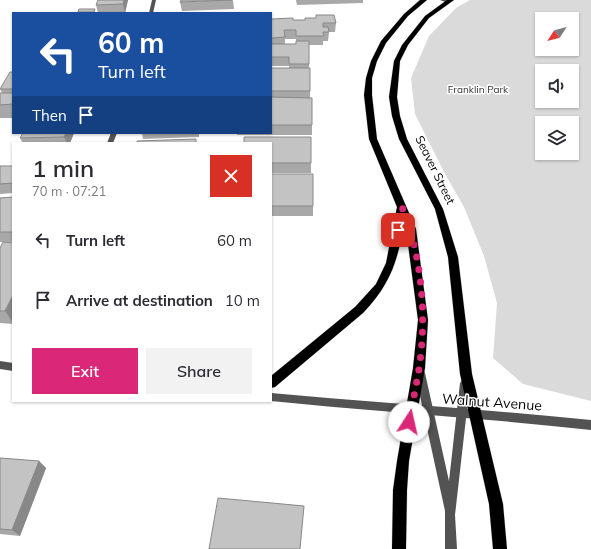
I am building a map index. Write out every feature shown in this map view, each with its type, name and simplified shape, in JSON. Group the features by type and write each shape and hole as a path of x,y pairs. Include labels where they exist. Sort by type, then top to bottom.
{"main road":[{"path":"399,549 400,490 403,461 419,368 423,320 419,276 411,230 374,139 368,95 369,78 374,61 383,42 406,15 424,0"},
{"name":"Seaver Street","path":"447,1 427,17 405,45 397,61 393,98 396,116 404,139 439,209 453,258 469,414 496,504 500,549"},
{"path":"272,382 359,310 370,300 382,285 392,259 402,207"}],"street":[{"path":"151,12 154,0"},
{"path":"0,366 12,367"},
{"path":"419,368 450,515 451,549"},
{"name":"Walnut Avenue","path":"272,397 411,410 545,420 591,426"},
{"path":"450,515 469,414"}],"green space":[{"name":"Franklin Park","path":"470,0 591,0 591,401 523,384 493,358 497,303 484,256 464,207 444,172 415,114 411,78 429,36 456,8"}],"building":[{"path":"98,0 124,0 123,4 96,5"},
{"path":"181,0 232,0 180,2"},
{"path":"79,9 95,9 94,12 78,12"},
{"path":"316,15 334,15 336,23 323,23 323,27 328,27 329,32 323,32 324,36 296,36 296,30 284,30 285,37 272,38 272,19 293,18 293,20 305,20 305,18 316,18"},
{"path":"296,41 309,41 309,64 289,64 289,57 272,57 272,44 296,44"},
{"path":"272,68 310,68 310,91 272,91"},
{"path":"10,72 12,72 12,89 0,89"},
{"path":"0,93 12,93 12,104 0,105"},
{"path":"272,97 312,98 312,125 272,125"},
{"path":"22,134 66,134 64,137 20,138"},
{"path":"244,137 311,137 311,163 272,163 272,142 244,142"},
{"path":"196,139 196,142 137,141"},
{"path":"0,166 12,166 12,183 0,184"},
{"path":"272,174 313,174 313,206 272,206"},
{"path":"12,197 12,232 0,232 0,198"},
{"path":"3,242 12,243 12,297 5,311 0,311 0,248"},
{"path":"0,458 39,461 12,530 0,529"},
{"path":"218,498 304,506 300,549 209,549"}],"route":[{"path":"398,230 402,207 411,230 414,243 423,320 419,368 409,422"}]}
